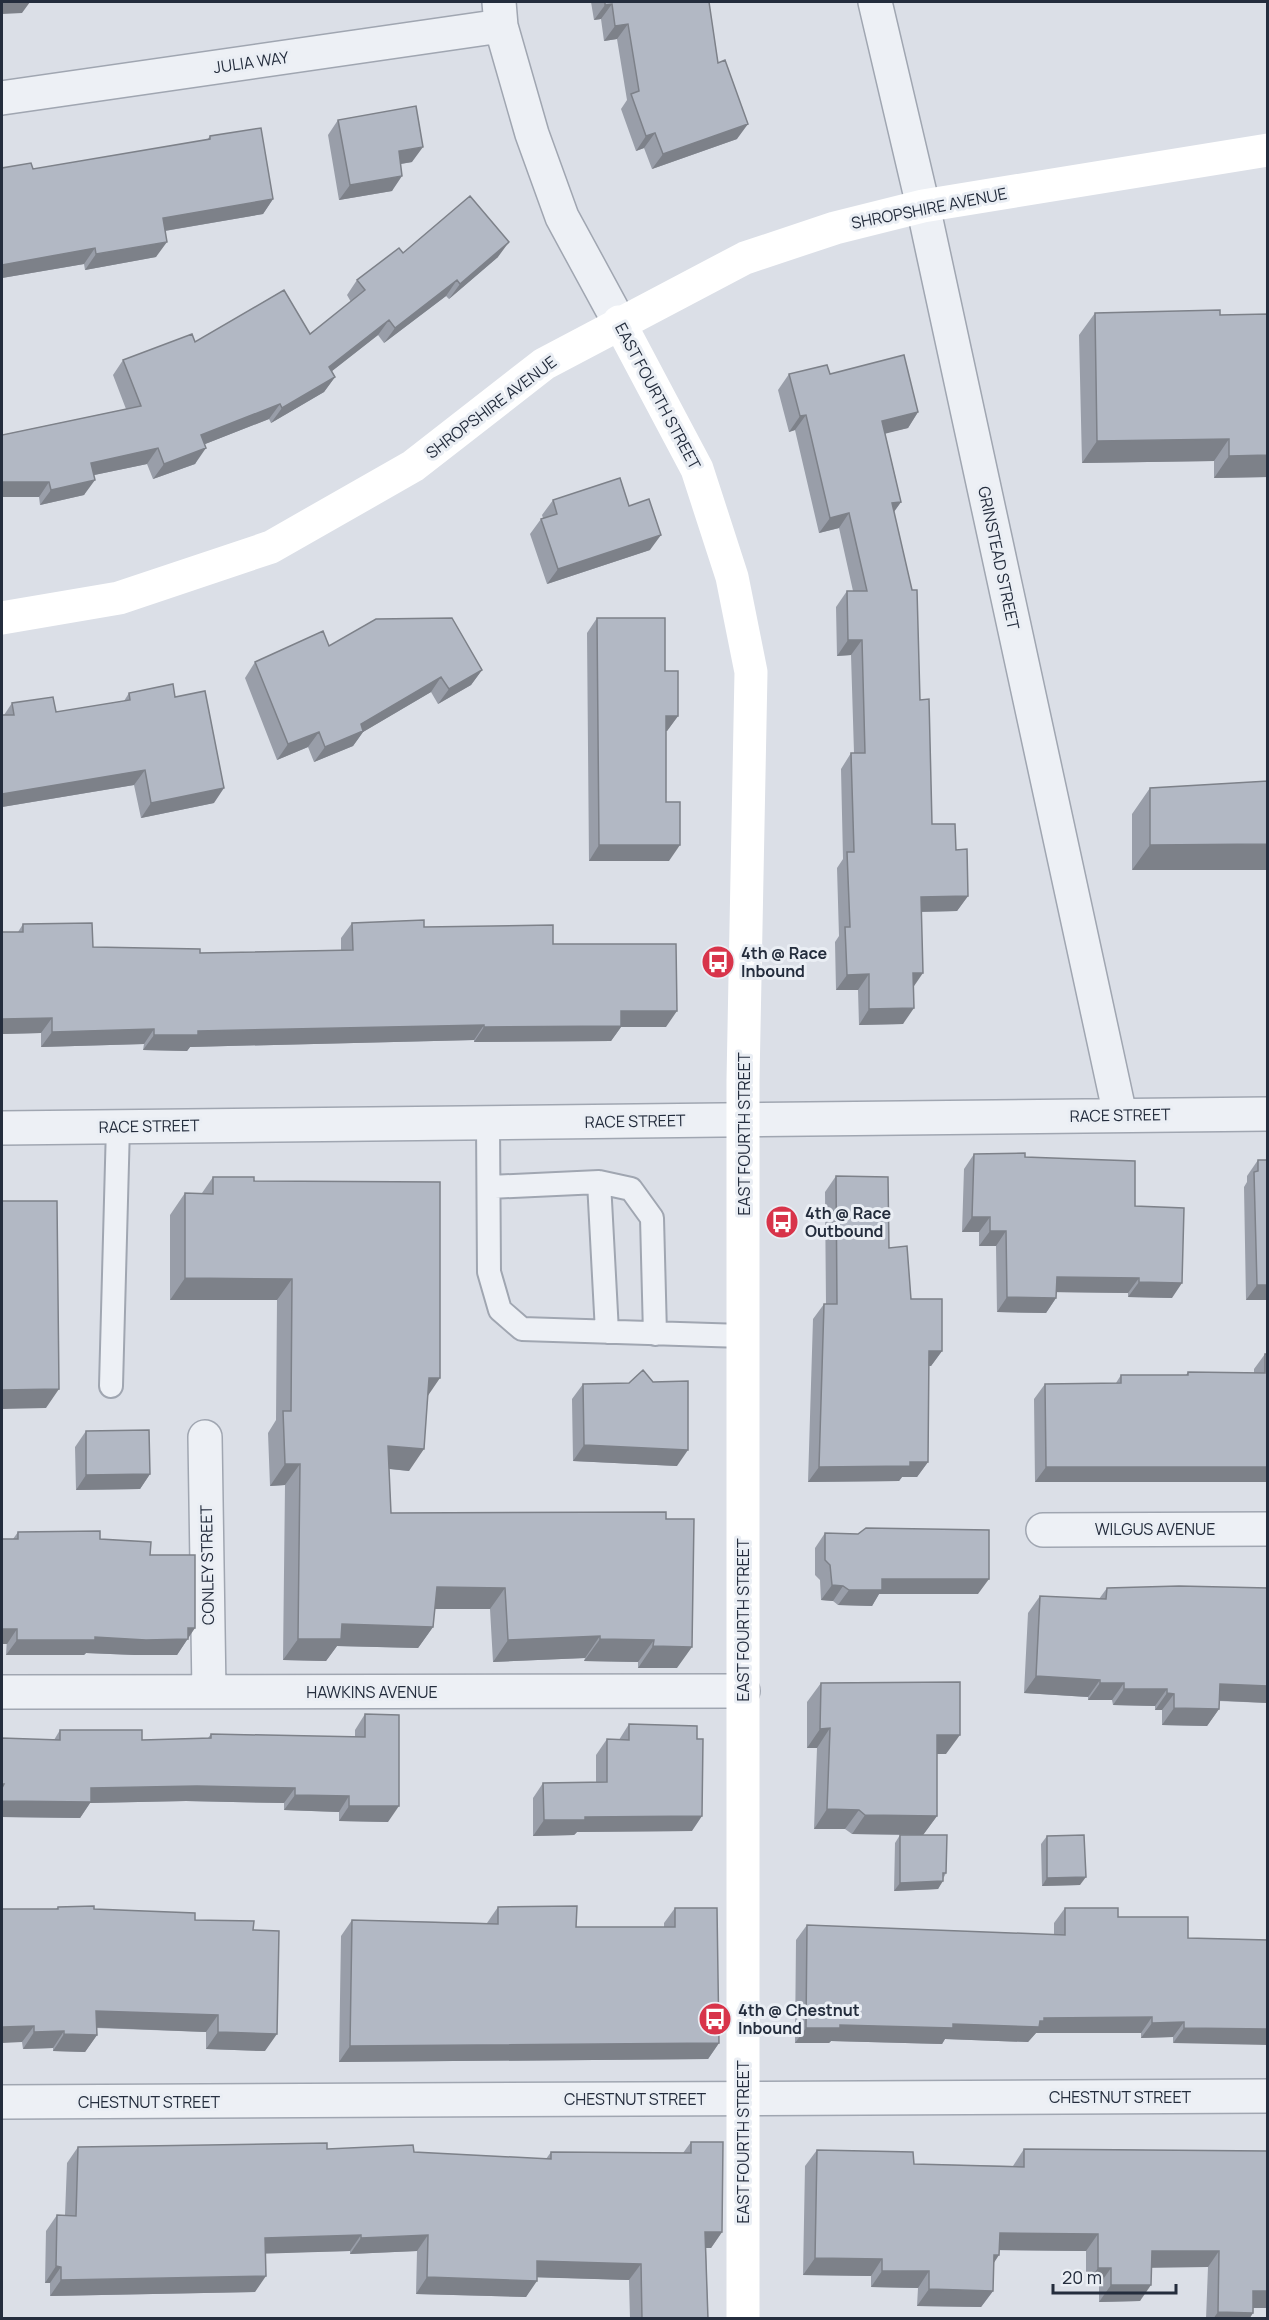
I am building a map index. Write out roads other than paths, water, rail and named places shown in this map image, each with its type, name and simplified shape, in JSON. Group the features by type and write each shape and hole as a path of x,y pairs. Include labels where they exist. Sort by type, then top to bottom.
{"street":[{"name":"GRINSTEAD STREET","path":"875,2 923,206 1120,1115"},
{"name":"JULIA WAY","path":"2,98 500,14"},
{"name":"EAST FOURTH STREET","path":"500,14 532,134 561,217 697,469 732,577 751,672 743,1120 743,2319"},
{"name":"SHROPSHIRE AVENUE","path":"2,618 118,598 271,547 412,466 544,364 619,322 745,258 835,228 923,206 1268,150"},
{"name":"RACE STREET","path":"2,1128 1268,1114"},
{"name":"CONLEY STREET","path":"205,1437 209,1692"},
{"name":"WILGUS AVENUE","path":"1043,1530 1268,1529"},
{"name":"HAWKINS AVENUE","path":"2,1692 743,1691"},
{"name":"CHESTNUT STREET","path":"2,2102 1268,2096"}],"lane":[{"path":"488,1123 489,1272 500,1310 522,1329 743,1336"},
{"path":"111,1386 118,1126"},
{"path":"490,1187 599,1182 631,1189 652,1218 655,1334"},
{"path":"599,1182 607,1332"}],"place":[{"name":"4th @ Race Inbound","path":"718,962"},
{"name":"4th @ Race Outbound","path":"782,1222"},
{"name":"4th @ Chestnut Inbound","path":"715,2019"}]}
